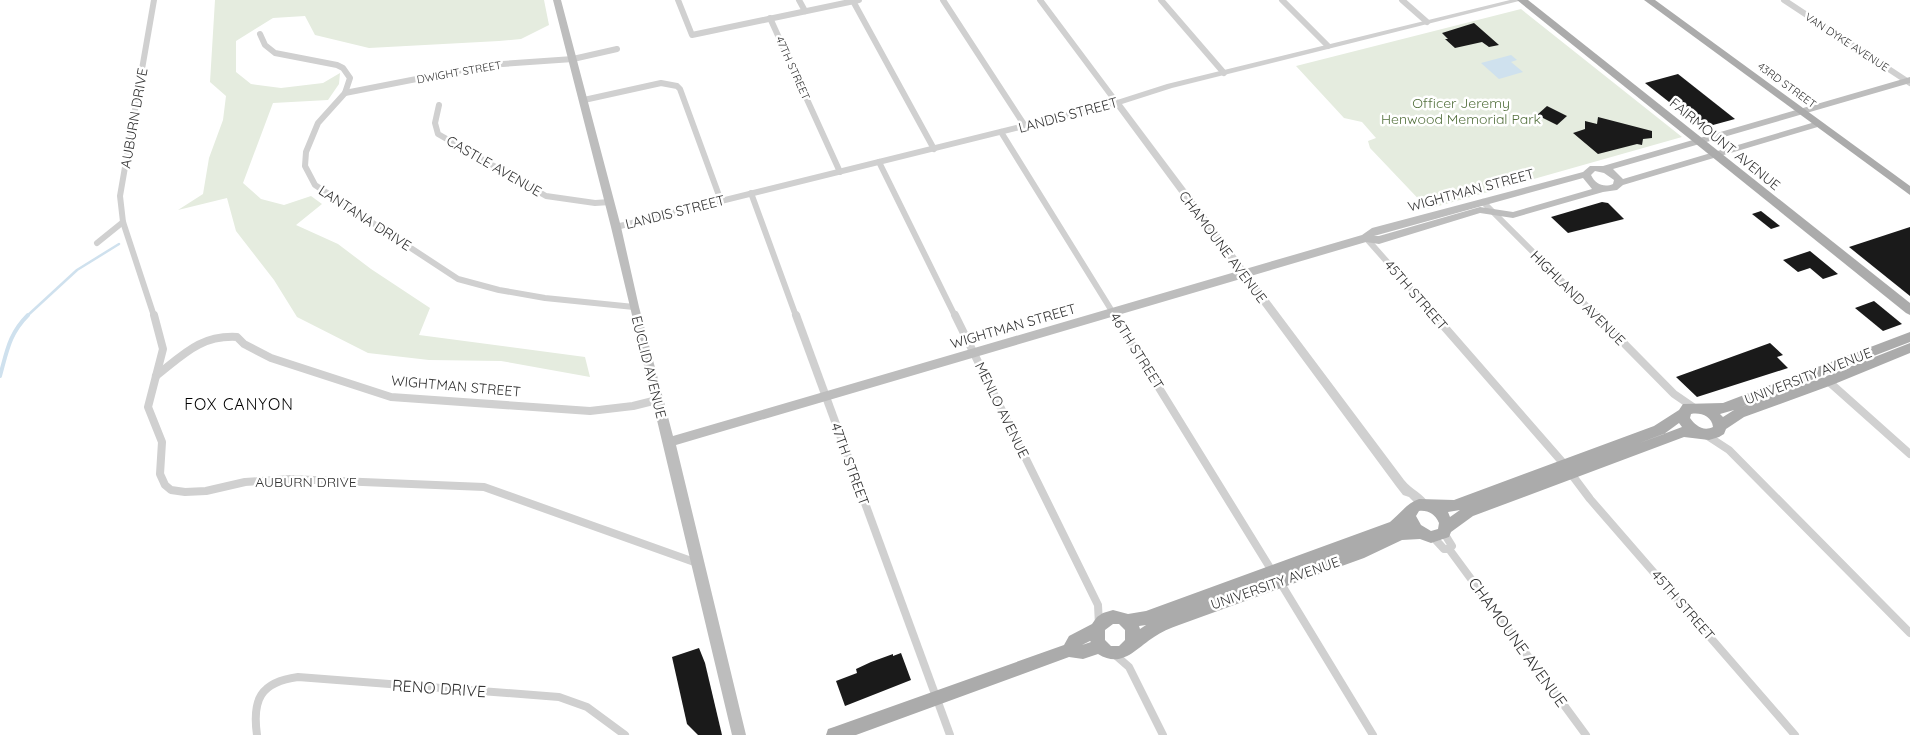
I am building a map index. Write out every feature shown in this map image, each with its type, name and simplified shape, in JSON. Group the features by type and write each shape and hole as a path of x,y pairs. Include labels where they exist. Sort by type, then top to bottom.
{"main road":[{"name":"EUCLID AVENUE","path":"557,0 610,202 739,735"},
{"name":"FAIRMOUNT AVENUE","path":"1520,0 1910,310"},
{"name":"43RD STREET","path":"1649,0 1910,191"},
{"name":"WIGHTMAN STREET","path":"1366,238 1372,232 1483,202 1498,200 1586,174 1589,169 1603,169 1909,81"},
{"name":"WIGHTMAN STREET","path":"669,442 1366,238 1379,240 1480,210 1491,210 1513,215 1603,189 1613,189 1619,184 1818,124"},
{"path":"1603,169 1613,173 1619,184"},
{"path":"1586,174 1588,181 1603,189"},
{"name":"UNIVERSITY AVENUE","path":"1123,620 1146,618 1359,553 1401,534 1436,533 1468,512 1659,430 1691,410 1724,408 1910,337"},
{"name":"UNIVERSITY AVENUE","path":"1132,645 1152,630 1175,619 1395,526 1418,505 1454,506 1684,432 1711,431 1739,413 1828,381 1910,348"},
{"path":"1804,390 1804,383 1819,377 1818,372"},
{"path":"1691,410 1715,417 1711,431 1685,423 1691,410"},
{"path":"1410,512 1411,524 1436,533 1444,517 1427,505"},
{"path":"834,735 1069,650 1083,652 1107,650 1119,653 1132,645 1133,631 1123,620 1108,618 1074,641 1069,650"},
{"path":"1097,627 1098,641 1107,650"}],"street":[{"name":"AUBURN DRIVE","path":"154,0 120,196 123,222 149,299 163,349 148,407 162,442 160,474 165,485 171,490 185,492 245,482 290,479 484,487 697,563"},
{"path":"678,0 692,35 856,1 934,148"},
{"path":"799,0 805,11"},
{"path":"943,0 1025,126"},
{"name":"CHAMOUNE AVENUE","path":"1040,0 1407,492 1412,492 1427,505"},
{"path":"1161,0 1224,73"},
{"path":"1282,0 1328,46"},
{"path":"1402,0 1427,22"},
{"name":"LANDIS STREET","path":"616,227 1117,103 1170,86 1328,46 1520,0"},
{"name":"VAN DYKE AVENUE","path":"1784,0 1909,81"},
{"name":"47TH STREET","path":"770,18 840,172"},
{"path":"260,34 265,45 275,54 343,68 350,78 345,93"},
{"name":"DWIGHT STREET","path":"345,93 488,65 573,59 617,50"},
{"path":"584,100 661,84 677,86 680,89 721,201"},
{"name":"LANTANA DRIVE","path":"345,93 318,123 306,152 304,166 315,185 458,279 475,285 547,298 634,307"},
{"name":"CASTLE AVENUE","path":"439,105 435,117 438,134 546,196 595,203 610,202"},
{"name":"46TH STREET","path":"1001,132 1374,735"},
{"name":"MENLO AVENUE","path":"879,162 1098,605 1097,627"},
{"name":"47TH STREET","path":"750,193 950,735"},
{"name":"HIGHLAND AVENUE","path":"1483,202 1674,394 1678,403 1691,410"},
{"path":"97,243 123,222"},
{"name":"45TH STREET","path":"1366,238 1568,469 1590,499 1795,735"},
{"name":"WIGHTMAN STREET","path":"156,376 192,348 220,336 237,337 244,344 271,358 391,397 590,411 633,406 657,400"},
{"path":"1828,381 1910,454"},
{"path":"1711,431 1910,633"},
{"path":"1711,431 1729,450"},
{"name":"CHAMOUNE AVENUE","path":"1407,492 1405,495 1410,512"},
{"name":"CHAMOUNE AVENUE","path":"1436,533 1444,549 1449,549 1586,735"},
{"path":"1098,605 1123,620"},
{"path":"1130,667 1132,645"},
{"path":"1107,650 1130,667 1163,735"},
{"name":"RENO DRIVE","path":"257,735 255,706 264,692 270,686 285,679 298,677 559,697 587,707 625,735"}],"green space":[{"path":"215,0 544,0 549,25 521,39 499,41 369,48 315,35 305,16 273,18 236,41 236,72 251,84 281,88 323,83 340,73 339,84 328,100 273,103 243,183 261,199 284,205 311,196 322,204 296,225 338,244 371,269 430,308 419,335 585,357 590,377 501,361 429,360 368,353 297,317 274,280 236,231 227,198 178,210 203,194 209,158 223,120 226,96 210,82"},
{"name":"Officer Jeremy Henwood Memorial Park","path":"1521,9 1682,137 1428,209 1370,148 1368,141 1376,138 1362,122 1344,118 1296,66"}],"water":[{"path":"1511,55 1517,60 1511,62 1523,72 1499,79 1481,63"}],"building":[{"path":"1474,23 1499,45 1489,47 1482,42 1455,48 1445,39 1448,39 1442,33"},
{"path":"1678,74 1735,119 1702,128 1645,83"},
{"path":"1547,106 1567,116 1557,125 1537,115"},
{"path":"1598,117 1652,131 1652,138 1643,139 1642,145 1637,144 1598,154 1573,133 1585,129 1585,121 1597,124"},
{"path":"1602,202 1608,203 1624,219 1568,233 1551,217"},
{"path":"1761,211 1780,226 1771,229 1752,214"},
{"path":"1910,227 1910,296 1849,247"},
{"path":"1810,251 1838,274 1823,279 1810,268 1798,272 1783,260"},
{"path":"1874,301 1902,324 1883,331 1855,308"},
{"path":"1770,343 1783,355 1777,357 1788,368 1697,397 1676,377"},
{"path":"699,648 705,663 722,735 698,735 687,724 672,657"},
{"path":"901,653 911,680 845,706 836,681 857,673 856,669 871,662"}],"waterway":[{"path":"28,315 77,270 119,244"},
{"path":"0,376 13,336 28,315"}],"district":[{"name":"FOX CANYON","path":"239,404"}]}
